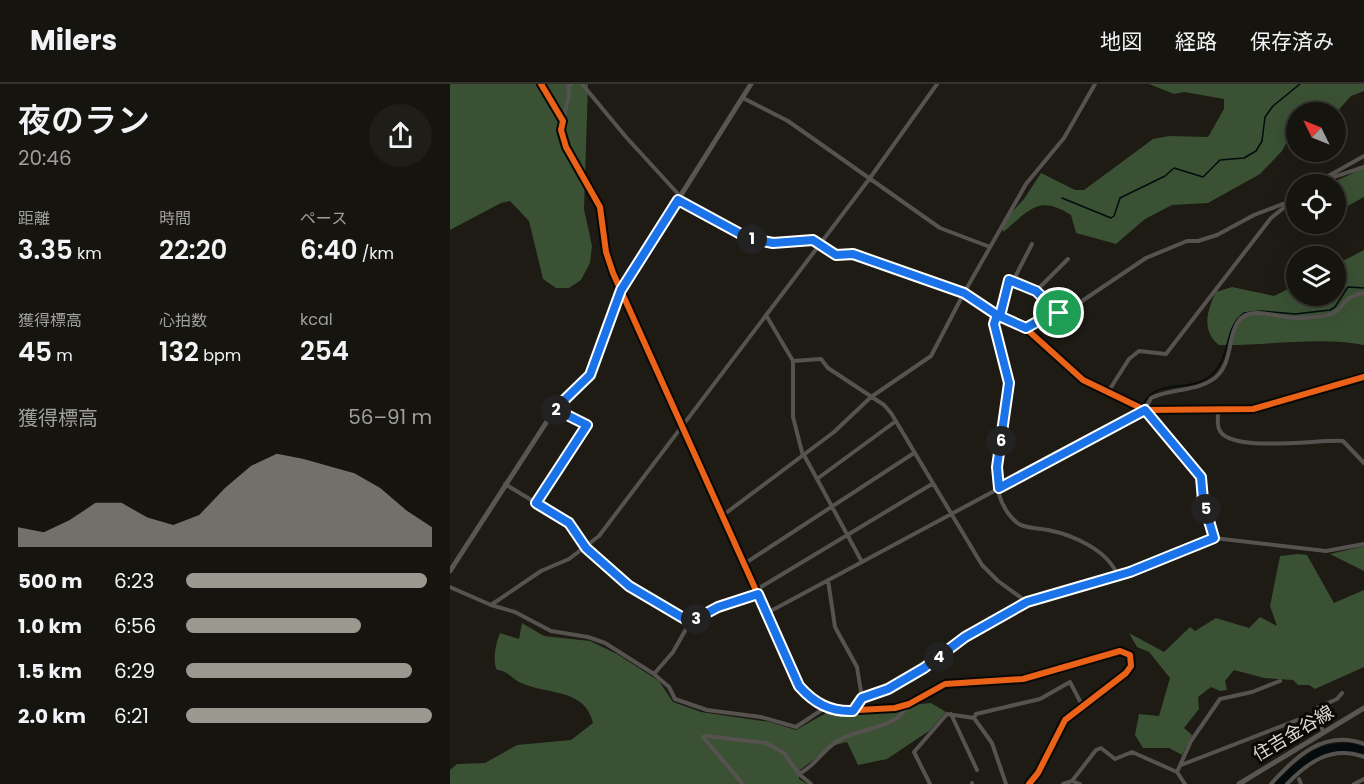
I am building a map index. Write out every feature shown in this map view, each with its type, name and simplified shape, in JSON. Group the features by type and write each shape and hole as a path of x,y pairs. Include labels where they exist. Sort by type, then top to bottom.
{"street":[{"path":"541,84 562,121"},
{"path":"571,84 568,87 569,96 561,130 566,147 600,207 606,252 799,686 810,698 826,707 840,711 909,704 945,684 1023,679 1120,651 1130,655 1131,666 1126,673 1065,720 1038,773 1029,784"},
{"path":"582,84 679,198 748,238 773,243 813,240 836,255 853,254 964,293 998,316 1026,328 1083,380 1145,410 1201,477 1203,500 1214,538"},
{"path":"450,571 555,409 590,375 596,365 621,290 751,84"},
{"path":"491,605 541,571 586,548 599,536 870,178 937,84"},
{"path":"722,516 804,456 871,398 932,356 964,293 1026,184 1041,170 1064,138 1095,84"},
{"path":"743,98 788,121 940,228 990,247"},
{"path":"1332,174 1364,156"},
{"path":"1342,174 1364,167"},
{"path":"1026,328 1059,313 1127,273 1146,258 1187,241 1198,242 1217,235 1254,215 1286,203"},
{"path":"1108,392 1129,359 1139,351 1166,354 1271,218 1286,205"},
{"path":"1013,281 1032,244"},
{"path":"1036,291 1068,259"},
{"path":"1059,313 1036,291 1009,280 994,324 1009,383 997,467 999,488 1008,514 1022,526 1028,529 1046,530 1086,543 1113,564 1118,576"},
{"path":"1145,410 1151,398 1163,392 1197,387 1214,378 1229,359 1234,331 1237,323 1245,316 1253,314 1295,318 1327,315 1333,313 1346,298 1364,293"},
{"path":"766,315 793,361 793,417 804,456 862,562"},
{"path":"793,361 821,359 828,368 884,405 896,421 982,565 998,581 1027,602"},
{"path":"767,613 1145,410 1253,409 1364,377"},
{"path":"536,503 587,425 555,409"},
{"path":"1218,410 1219,429 1222,434 1245,444 1343,441 1364,463"},
{"path":"817,479 896,421"},
{"path":"744,565 914,453"},
{"path":"505,484 569,523 586,548 629,586 690,622"},
{"path":"654,674 674,652 690,622 718,607 757,592 932,484"},
{"path":"853,711 862,698 888,689 924,668 965,637 1027,602 1118,576 1214,538 1326,550 1364,544"},
{"path":"828,580 835,627 857,667 862,698"},
{"path":"450,587 491,605 515,612 551,631 588,637 605,643 654,674 669,687 675,699 707,710 761,717 796,727 826,707"},
{"path":"1177,772 1191,741 1220,699 1252,692 1280,681"},
{"path":"974,718 976,714 1040,699 1070,682 1082,705"},
{"path":"1323,732 1317,708 1337,699 1342,693"},
{"path":"799,774 812,768 836,742 849,735 886,725 906,710 909,704"},
{"name":"住吉金谷線","path":"1239,784 1364,708"},
{"path":"1181,765 1318,712"},
{"path":"930,784 914,752 939,722 947,714 951,714 974,718 992,743 1006,784"},
{"path":"951,714 977,770"},
{"path":"743,784 703,737 766,743 784,753 799,774 811,784"},
{"path":"1270,784 1290,762 1313,746 1338,740 1364,744"},
{"path":"1063,784 1072,781 1096,750 1101,748 1111,758 1120,758 1132,752 1177,772 1185,784"},
{"path":"1287,784 1308,764 1320,757 1347,752 1364,758"},
{"path":"1299,779 1301,784"},
{"path":"1354,784 1364,779"},
{"path":"1072,781 1080,784"}],"green space":[{"path":"450,84 588,84 584,209 592,246 590,263 581,280 569,288 556,288 543,279 529,221 510,201 501,203 450,230"},
{"path":"1149,84 1364,84 1364,91 1351,96 1346,102 1286,102 1286,143 1282,151 1260,174 1208,203 1172,205 1145,219 1116,244 1076,233 1071,215 1060,209 1042,205 1028,211 1003,232 1002,223 1024,199 1041,173 1075,190 1084,190 1153,139 1169,136 1208,137 1224,109 1224,99 1184,92 1174,94"},
{"path":"1364,168 1364,197 1346,207 1346,176"},
{"path":"1364,250 1364,345 1311,341 1219,345 1213,339 1207,320 1210,306 1216,292 1232,287 1274,296 1286,290 1286,306 1346,306 1346,259"},
{"path":"1364,546 1364,571 1330,554"},
{"path":"1307,555 1334,603 1364,590 1364,667 1315,689 1309,685 1298,685 1293,680 1264,678 1234,670 1225,681 1227,690 1220,691 1211,687 1198,697 1199,709 1184,728 1192,735 1182,755 1169,748 1143,748 1135,735 1139,714 1159,716 1170,678 1149,652 1137,647 1129,633 1164,652 1190,627 1195,631 1216,618 1249,628 1260,617 1277,626 1270,606 1280,556"},
{"path":"522,623 544,636 590,641 617,654 659,681 673,702 701,712 770,722 796,730 826,713 931,703 946,712 929,731 887,759 858,765 847,742 831,746 799,771 799,779 807,784 450,784 450,770 457,764 485,763 517,745 571,740 593,723 589,712 574,698 521,683 504,671 497,670 495,657 500,633 519,639"},
{"path":"1336,745 1364,745 1364,752 1339,750 1329,752 1311,761 1285,784 1275,784 1308,755"}],"waterway":[{"path":"1062,198 1111,218 1114,216 1120,198 1165,176 1174,168 1203,177 1220,160 1244,158 1256,151 1262,141 1265,117 1273,106 1300,84"},
{"path":"1142,406 1155,391 1201,382 1209,377 1222,361 1233,327 1244,313 1261,311 1295,314 1330,310 1335,307 1348,287 1364,288"},
{"path":"1279,784 1297,767 1327,749 1351,747 1364,750"}],"cycle path":[{"path":"541,84 563,121 561,130 566,147 600,207 606,252 613,273 799,686 810,698 826,707 840,711 895,708 909,704 945,684 1023,679 1120,651 1130,655 1131,666 1126,673 1065,720 1038,773 1029,784"},
{"path":"677,200 748,238 773,243 813,240 836,255 853,253 964,293 997,315 1021,324 1083,380 1145,410 1253,409 1364,377"}],"route":[{"path":"1059,313 1026,328 997,315 964,293 853,254 836,255 813,240 773,243 748,238 678,200 621,290 596,365 590,375 555,409 587,425 562,462 545,494 536,503 569,523 586,548 629,586 690,622 718,607 758,594 799,686 810,698 826,707 840,711 853,711 862,698 888,689 924,668 974,631 1027,602 1130,572 1214,538 1203,500 1201,477 1145,410 999,488 997,467 1009,383 994,324 997,315 1000,316 1008,292 1009,280 1036,291 1059,313"}]}
